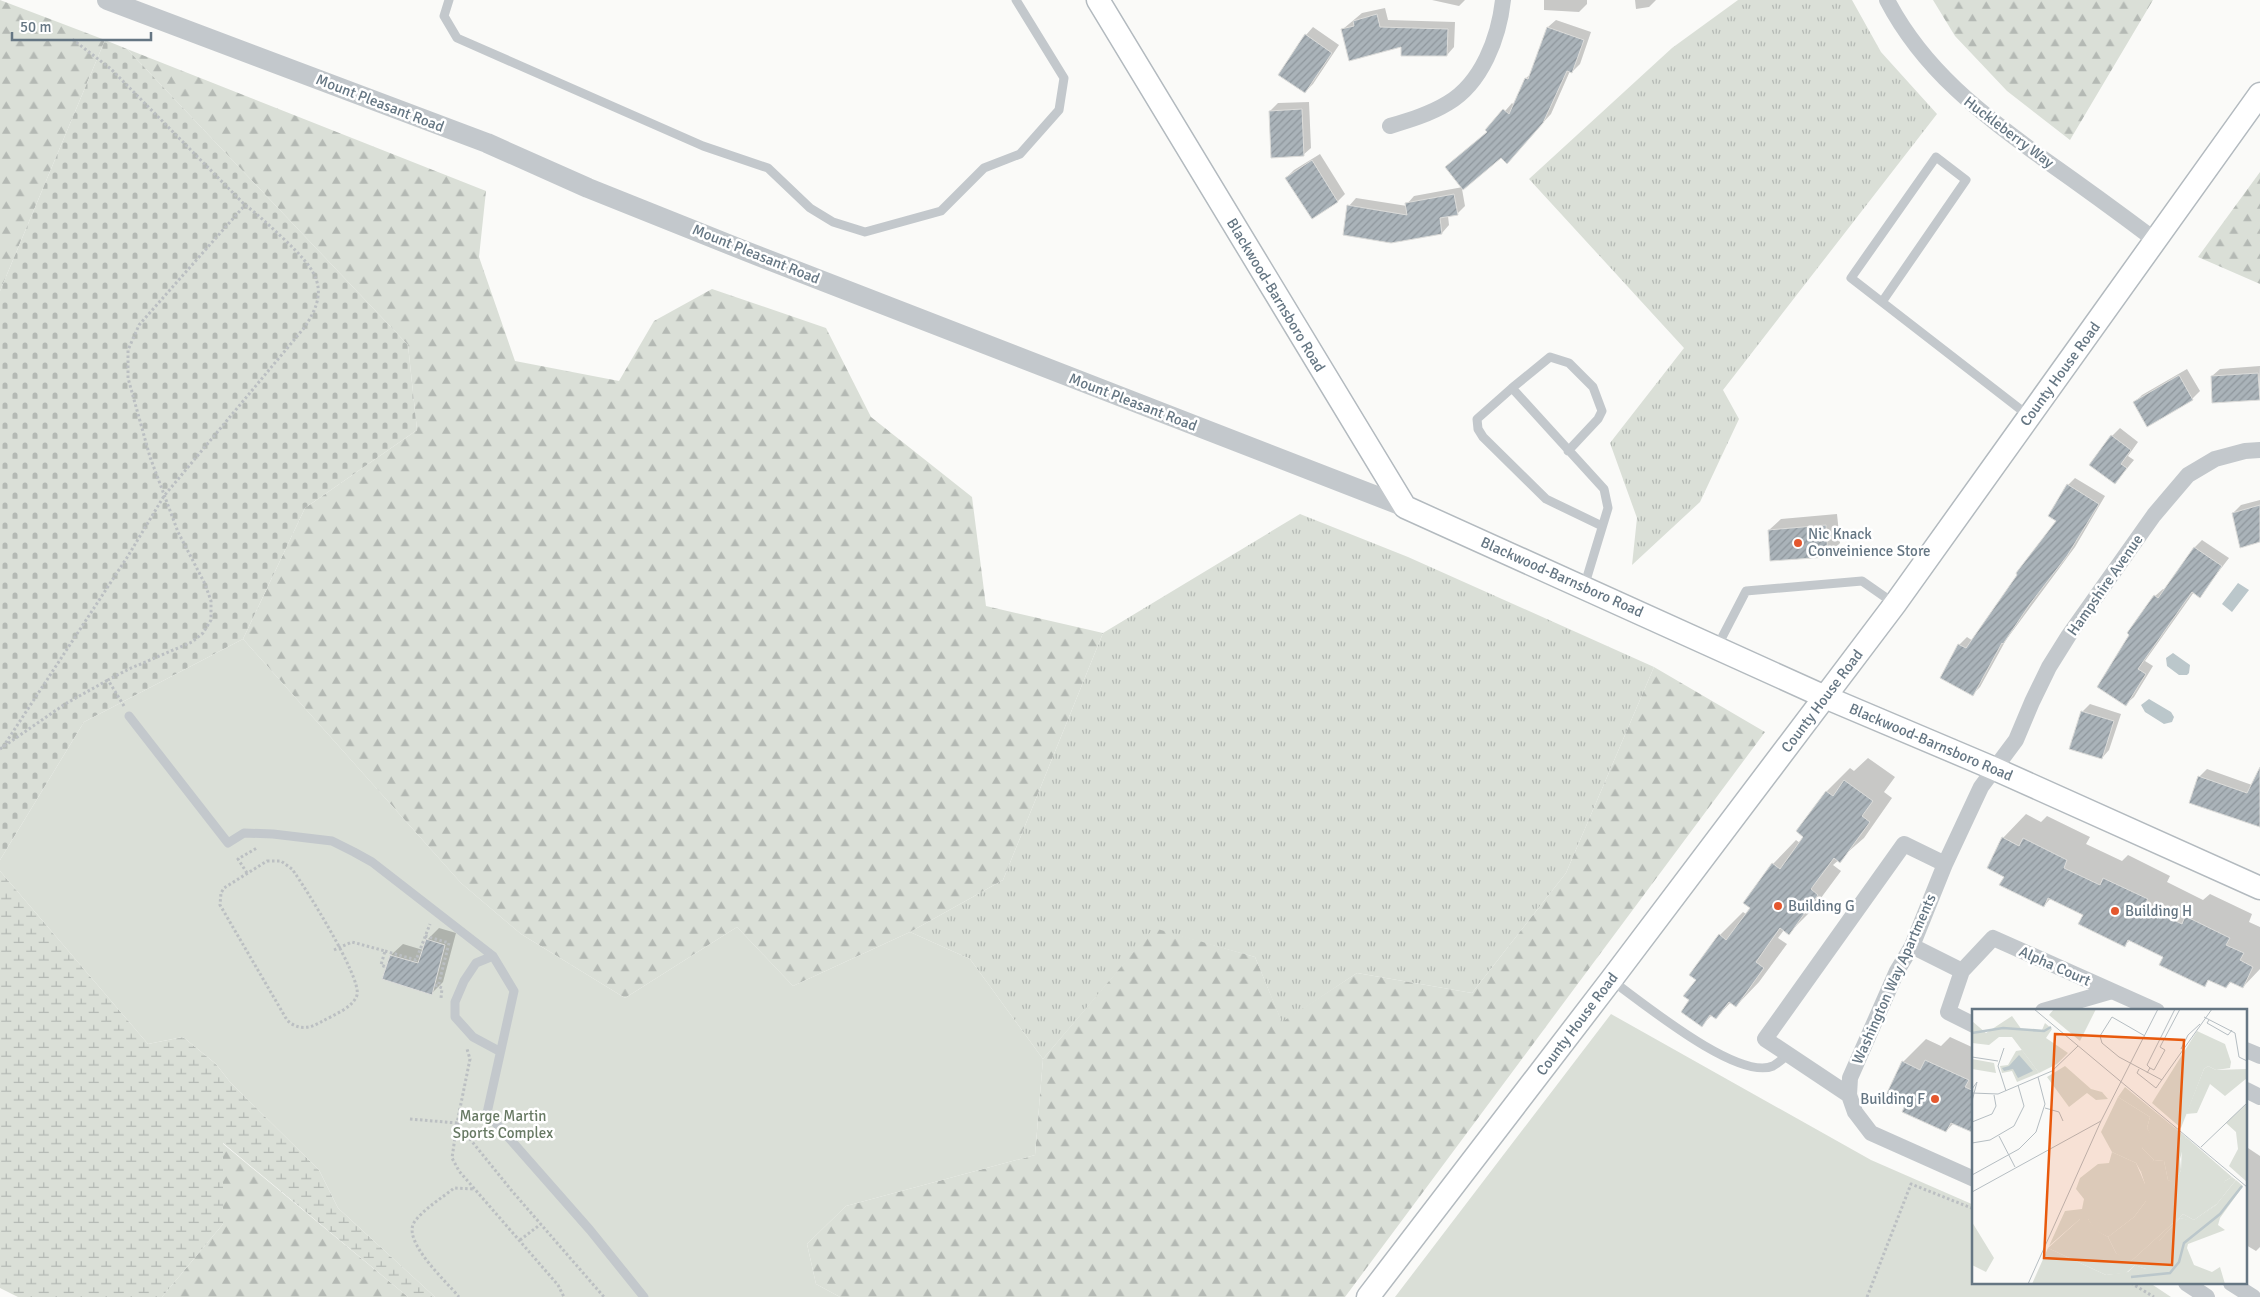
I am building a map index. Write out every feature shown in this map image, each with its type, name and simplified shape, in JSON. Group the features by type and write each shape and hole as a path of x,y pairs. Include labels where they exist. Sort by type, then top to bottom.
{"main road":[{"name":"Blackwood-Barnsboro Road","path":"1098,0 1404,507 1825,697 1994,769 2260,888"},
{"name":"County House Road","path":"1368,1297 1612,980 1896,604 2260,94"}],"street":[{"name":"Mount Pleasant Road","path":"107,0 487,143 588,188 748,252 1404,507"},
{"path":"1390,126 1428,114 1449,103 1464,92 1486,59 1497,31 1503,0"},
{"name":"Huckleberry Way","path":"1887,0 1903,29 1918,49 1960,94 2000,127 2156,240"},
{"name":"Hampshire Avenue","path":"1994,769 2016,740 2032,702 2060,649 2154,515 2178,485 2201,465 2215,459 2245,451 2260,450"},
{"name":"Washington Way Apartments","path":"1849,1095 1850,1078 1898,971 1912,946 1945,864 1981,787 1994,769"},
{"path":"1945,864 1904,844 1765,1039 1849,1095 1855,1112 1871,1133 1972,1178"},
{"name":"Alpha Court","path":"1962,971 1993,938 2153,1009"},
{"path":"1912,946 1962,971 1948,1012 1972,1023"},
{"path":"2051,1009 2112,991"},
{"path":"2248,1051 2260,1056"},
{"path":"2248,1091 2260,1096"},
{"path":"2188,1284 2208,1297"},
{"path":"2233,1284 2253,1297"}],"lane":[{"path":"448,0 444,16 457,38 702,146 768,168 810,208 833,222 864,232 941,211 984,168 1020,154 1059,110 1064,78 1016,0"},
{"path":"1882,302 1966,180 1936,157 1851,278 2029,417"},
{"path":"1568,450 1598,419 1602,410 1593,387 1569,363 1550,357 1478,419 1478,429 1483,437 1546,499 1602,526"},
{"path":"1512,388 1604,489 1608,508 1584,587"},
{"path":"1717,647 1746,591 1862,581 1896,604"},
{"path":"129,716 228,843 244,834 297,836 332,841 372,862 493,956 514,991 487,1113 590,1230 644,1297"},
{"path":"493,956 476,964 464,982 455,1002 455,1017 473,1037 500,1051"},
{"path":"1612,980 1707,1048 1731,1060 1762,1067 1773,1066 1788,1054"}],"path":[{"path":"1,748 128,556 164,496 304,328 318,303 318,284 310,265 262,218 245,205 111,70 72,39"},
{"path":"1,748 65,704 108,680 192,642 203,633 211,620 211,601 205,584 178,532 134,405 128,378 128,350 139,325 245,205"},
{"path":"108,680 129,716"},
{"path":"247,874 238,858 247,852 264,846"},
{"path":"281,861 287,864 298,878 338,947 354,974 358,990 357,996 352,1004 313,1027 304,1028 292,1025 287,1020 220,906 221,893 224,888 267,862 281,861"},
{"path":"334,950 352,942 416,960 431,921"},
{"path":"425,936 449,943 436,986 442,988 441,1002"},
{"path":"385,951 380,965 386,967"},
{"path":"462,1044 467,1049 470,1060 452,1158 474,1189 558,1285 564,1297"},
{"path":"410,1119 457,1123 540,1224 604,1297"},
{"path":"1867,1297 1911,1184 1972,1208"},
{"path":"459,1297 418,1248 412,1238 411,1230 415,1220 454,1188 474,1189"},
{"path":"520,1240 540,1224"},
{"path":"2133,1284 2154,1297"}],"green space":[{"path":"0,0 105,40 0,291"},
{"path":"1738,0 1852,0 1881,52 1937,114 1723,390 1739,419 1700,502 1632,565 1637,518 1610,443 1684,348 1529,179 1672,48"},
{"path":"1933,0 2153,0 2070,140 2007,91 1955,36"},
{"path":"105,40 127,49 408,345 417,430 305,508 243,639 84,722 0,860 0,291"},
{"path":"127,49 486,191 479,257 515,361 619,381 654,321 712,289 826,328 871,417 972,497 986,606 1103,633 1003,880 910,932 793,986 737,927 625,998 521,934 461,883 243,639 305,508 417,430 408,345"},
{"path":"2260,172 2260,284 2198,257"},
{"path":"1300,514 1408,557 1654,667 1566,873 1472,993 1357,973 1282,1023 1255,957 1154,929 1043,1059 970,959 910,932 1003,880 1103,633"},
{"name":"Marge Martin Sports Complex","path":"243,639 461,883 521,934 625,998 737,927 793,986 910,932 970,959 1043,1059 1035,1155 846,1206 807,1244 816,1284 840,1297 435,1297 338,1208 319,1170 230,1082 216,1064 183,1037 148,1044 0,871 0,860 84,722"},
{"path":"1654,667 1765,732 1345,1297 840,1297 816,1284 807,1244 846,1206 1035,1155 1043,1059 1154,928 1255,957 1282,1022 1357,973 1472,993 1566,873"},
{"path":"0,871 148,1044 183,1037 216,1064 230,1082 319,1170 338,1208 435,1297 408,1297 223,1143 223,1224 162,1297 18,1297 0,1288"},
{"path":"1611,1014 1871,1160 1972,1204 1972,1284 2152,1284 2171,1297 1395,1297"},
{"path":"222,1143 408,1297 162,1297 223,1224"}],"shaded area":[{"path":"2238,583 2249,590 2232,612 2222,604"},
{"path":"2173,653 2190,665 2187,675 2179,675 2167,666 2166,658"},
{"path":"2149,699 2171,712 2174,717 2172,722 2164,724 2145,712 2141,705"}],"building":[{"path":"1377,14 1380,27 1448,29 1447,56 1401,56 1401,47 1349,61 1341,29 1354,26 1353,21"},
{"path":"1547,27 1584,40 1572,73 1567,71 1543,123 1507,164 1501,158 1463,190 1445,167 1487,132 1485,130 1503,109 1509,114 1525,78 1528,79"},
{"path":"1305,34 1332,53 1305,93 1278,75"},
{"path":"1302,109 1304,156 1271,158 1269,111"},
{"path":"1312,160 1338,202 1312,219 1285,178"},
{"path":"1454,194 1458,215 1440,218 1442,234 1391,243 1343,235 1347,205 1407,215 1405,203"},
{"path":"2258,373 2260,400 2212,403 2211,376"},
{"path":"2179,375 2193,400 2147,427 2133,402"},
{"path":"2111,435 2131,450 2121,464 2127,468 2115,484 2089,465"},
{"path":"2067,484 2099,504 2067,556 2002,643 1973,696 1940,678 1958,644 1966,648 2017,575 2016,573 2056,521 2048,516"},
{"path":"2260,505 2260,542 2240,548 2232,513"},
{"name":"Nic Knack Conveinience Store","path":"1826,525 1828,557 1770,561 1768,530"},
{"path":"2194,547 2222,566 2200,598 2192,592 2138,669 2146,674 2126,706 2097,687 2129,635 2127,633 2154,595 2158,598"},
{"path":"2081,711 2114,721 2102,759 2069,749"},
{"path":"2260,767 2260,827 2189,803 2198,776 2247,793"},
{"name":"Building G","path":"1844,780 1873,801 1862,816 1870,822 1840,863 1834,858 1811,889 1818,895 1789,935 1780,928 1756,962 1764,968 1736,1007 1729,1002 1716,1019 1710,1015 1702,1027 1681,1012 1689,1000 1683,996 1696,980 1689,975 1719,934 1726,940 1750,908 1743,903 1772,863 1780,869 1803,837 1796,831 1826,791 1833,796"},
{"name":"Building H","path":"2002,837 2019,846 2023,838 2067,860 2064,868 2100,885 2103,878 2148,899 2144,906 2182,924 2185,916 2230,938 2226,945 2244,953 2240,960 2253,967 2243,988 2230,982 2226,988 2208,980 2205,987 2159,965 2163,957 2128,940 2125,947 2078,924 2083,915 2048,898 2044,907 1999,885 2004,877 1987,868"},
{"path":"426,939 445,945 432,995 382,979 390,955 418,963"},
{"name":"Building F","path":"1925,1060 1969,1080 1965,1087 1972,1090 1972,1132 1951,1123 1946,1132 1902,1112 1906,1103 1886,1095 1902,1061 1920,1070"}],"place":[{"name":"Nic Knack Conveinience Store","path":"1798,543"},
{"name":"Building G","path":"1778,906"},
{"name":"Building H","path":"2115,911"},
{"name":"Building F","path":"1935,1099"}]}
